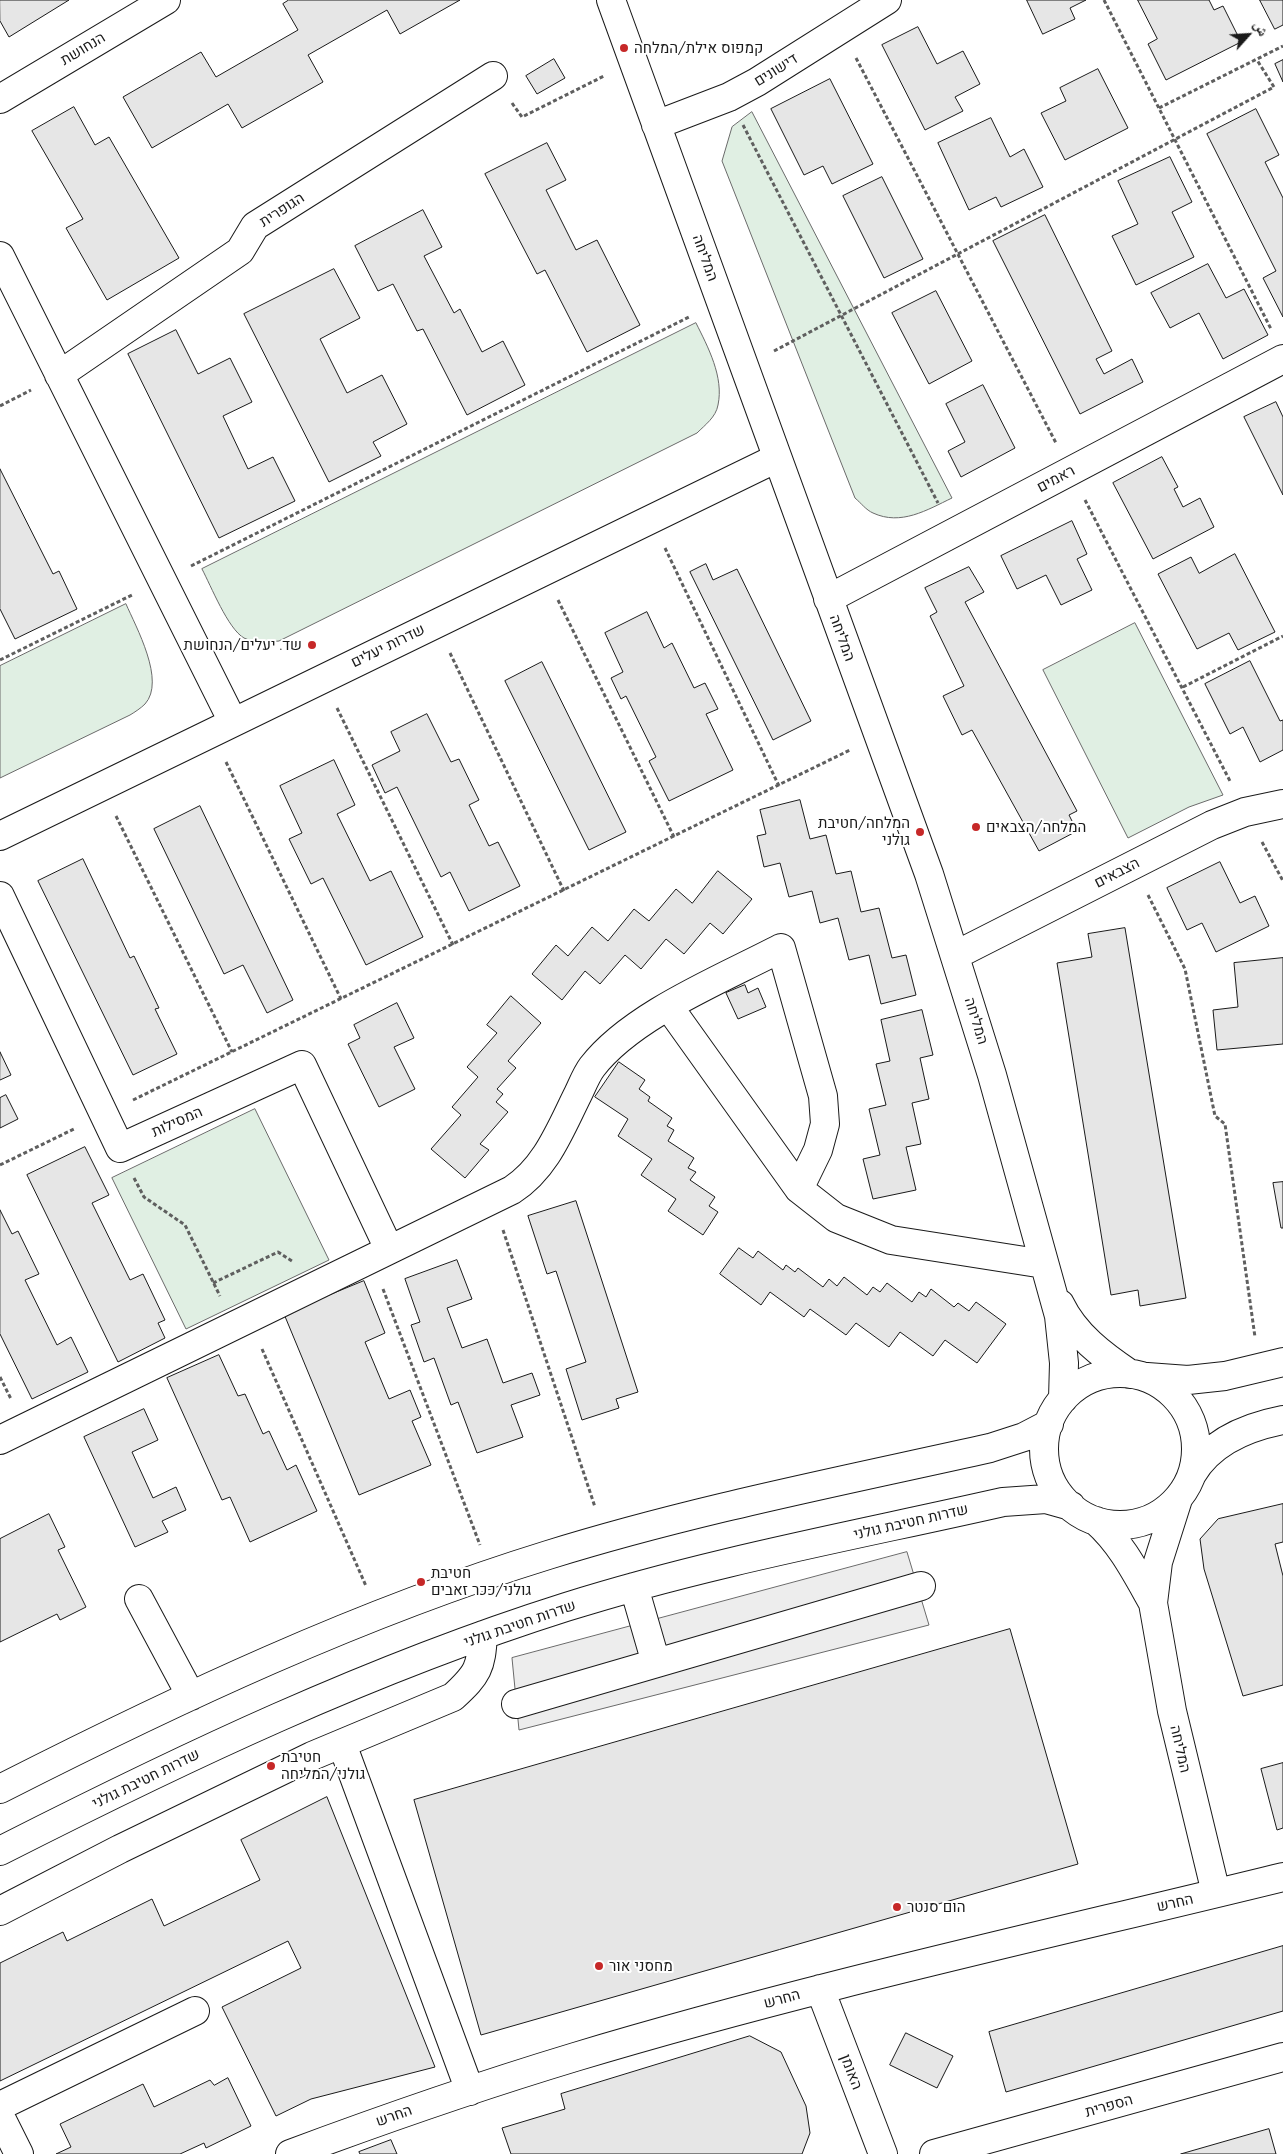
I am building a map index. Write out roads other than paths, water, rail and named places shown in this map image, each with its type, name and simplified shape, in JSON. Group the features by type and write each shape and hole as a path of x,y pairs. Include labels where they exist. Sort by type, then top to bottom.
{"street":[{"name":"הנחושת","path":"0,99 166,0"},
{"name":"המליחה","path":"611,0 956,956 1059,1316 1065,1386 1063,1399"},
{"name":"דישונים","path":"656,125 729,97 757,82 887,0"},
{"name":"הגופרית","path":"60,375 240,251 255,226 493,76"},
{"path":"0,256 162,580 222,727"},
{"name":"ראמים","path":"828,599 1070,471 1278,347"},
{"name":"שדרות יעלים","path":"0,836 777,458"},
{"name":"הצבאים","path":"956,956 1212,825 1245,812 1283,804"},
{"name":"המסילות","path":"0,896 120,1148 302,1065 380,1254"},
{"path":"0,1440 492,1199 525,1181 546,1156 590,1069 608,1049 631,1030 669,1007 781,948 823,1096 826,1124 818,1150 799,1189"},
{"path":"669,1007 799,1189 836,1218 891,1240 1047,1274"},
{"name":"המליחה","path":"1047,1274 1064,1312 1078,1331 1096,1351 1137,1376"},
{"path":"1271,1364 1224,1376 1188,1380 1116,1373 1094,1378 1074,1389 1063,1399 1049,1424 1045,1439 1047,1468 1060,1495 1082,1515 1096,1521 1124,1525 1139,1523 1153,1517 1178,1499 1200,1461 1224,1442 1254,1427 1283,1420"},
{"path":"1137,1376 1170,1392 1188,1416 1196,1445 1192,1474"},
{"path":"0,1789 191,1696 379,1616 491,1574 605,1538 698,1514 990,1448 1024,1437 1049,1424"},
{"name":"שדרות חטיבת גולני","path":"0,1851 177,1763 362,1683 483,1635 634,1587 1003,1502 1046,1499 1071,1506"},
{"name":"המליחה","path":"1178,1499 1158,1562 1153,1603 1172,1711 1216,1893"},
{"name":"המליחה","path":"1096,1521 1111,1534 1125,1554 1153,1603"},
{"path":"516,1704 921,1586"},
{"path":"634,1587 656,1663"},
{"path":"139,1599 191,1696"},
{"path":"0,1911 120,1849 342,1744 453,1697 468,1683 482,1662 483,1635"},
{"path":"342,1744 470,2090"},
{"name":"החרש","path":"290,2154 470,2090 574,2057 820,1989 1283,1877"},
{"name":"האומן","path":"820,1989 883,2154"},
{"path":"0,2106 195,2011"},
{"name":"הספרית","path":"934,2154 1283,2057"},
{"path":"0,2116 18,2154"}],"place":[{"name":"קמפוס אילת/המלחה","path":"624,48"},
{"name":"שד. יעלים/הנחושת","path":"312,645"},
{"name":"המלחה/הצבאים","path":"976,827"},
{"name":"המלחה/חטיבת גולני","path":"920,832"},
{"name":"חטיבת גולני/ככר זאבים","path":"421,1582"},
{"name":"חטיבת גולני/המליחה","path":"271,1766"},
{"name":"הום סנטר","path":"897,1907"},
{"name":"מחסני אור","path":"599,1966"}]}
